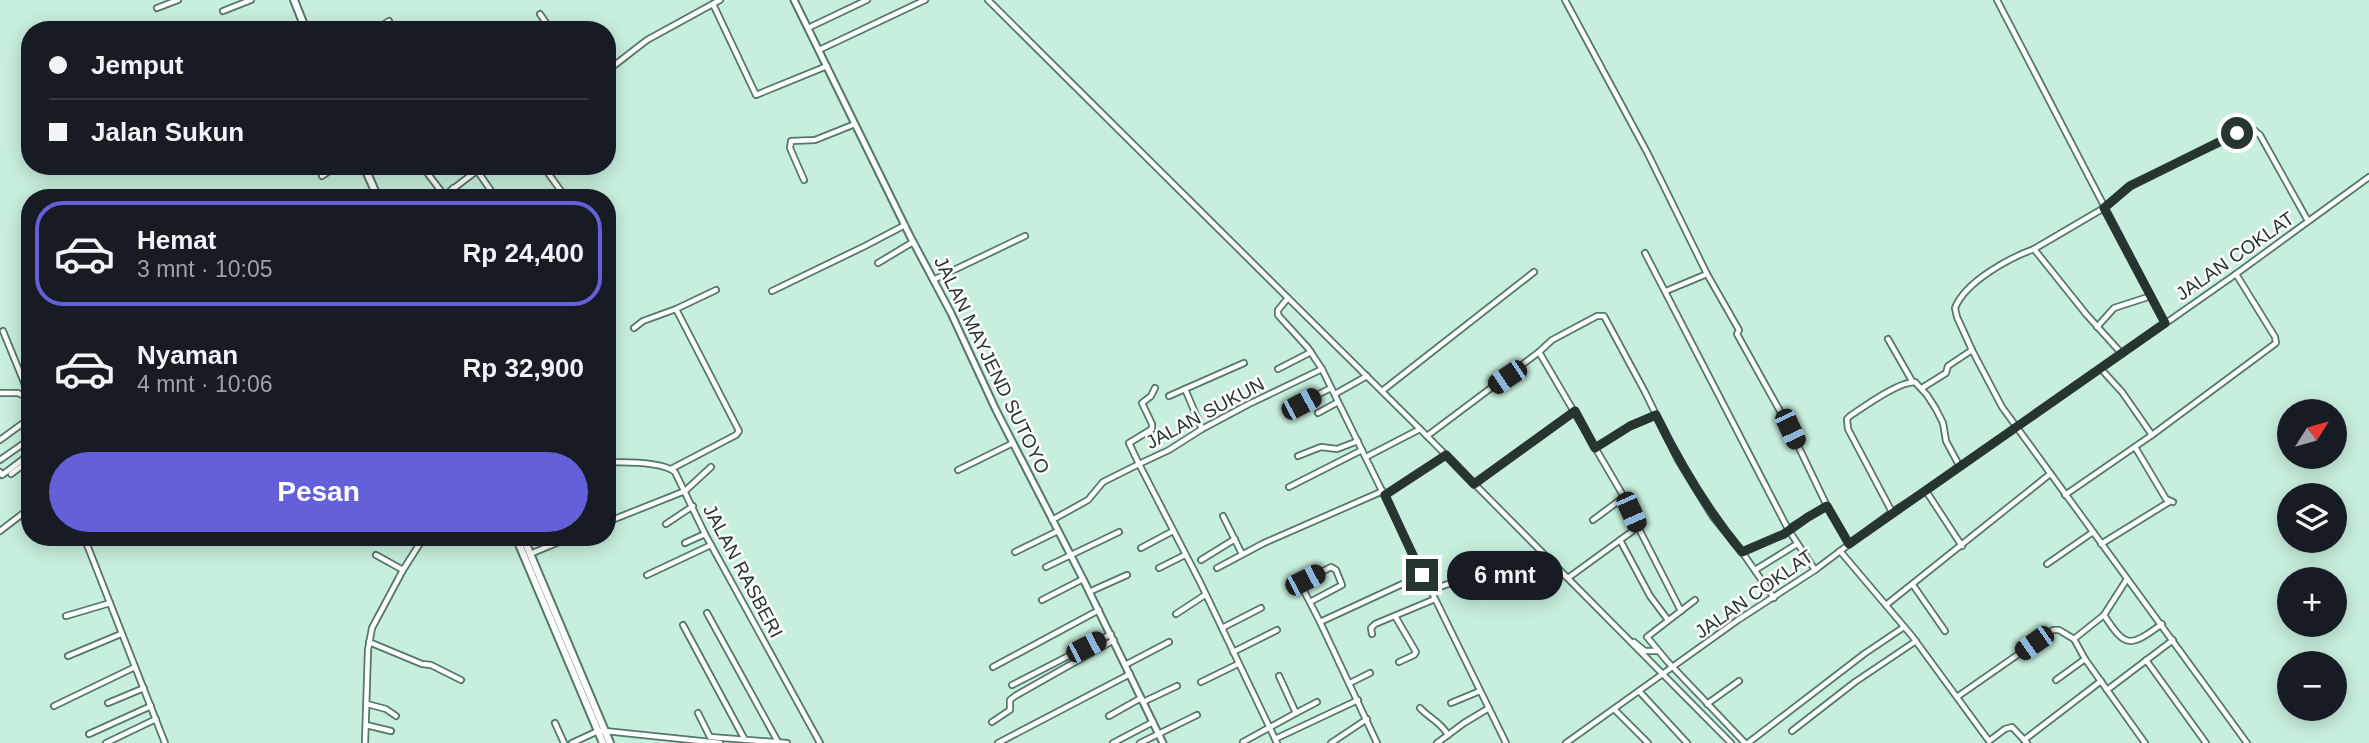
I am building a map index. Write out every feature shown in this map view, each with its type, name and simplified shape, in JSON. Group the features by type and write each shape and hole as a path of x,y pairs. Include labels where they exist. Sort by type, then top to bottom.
{"main road":[{"path":"294,0 302,21"},
{"path":"520,546 601,731 610,743"},
{"path":"527,546 601,731 603,743"}],"street":[{"path":"157,8 178,0"},
{"path":"223,11 251,0"},
{"path":"616,64 647,40 720,0"},
{"name":"JALAN MAYJEND SUTOYO","path":"794,0 1163,743"},
{"path":"808,28 867,0"},
{"path":"819,50 925,0"},
{"path":"988,0 1367,376 1731,743"},
{"path":"1565,0 1648,154 1707,274 1739,330 1737,334 1790,429 1825,507 1849,544"},
{"path":"1997,0 2165,323"},
{"path":"713,4 757,95 828,65"},
{"path":"540,14 545,21"},
{"path":"804,180 790,148 791,141 815,140 855,124"},
{"path":"2247,743 2002,407 1972,351 1957,317 1956,304 1974,283 2104,208 2125,189 2237,133 2250,130 2260,135 2308,221"},
{"path":"453,188 467,175"},
{"name":"JALAN COKLAT","path":"1566,743 1738,620 1815,570 1892,512 2236,274 2369,177"},
{"path":"772,291 905,225"},
{"path":"933,280 1025,236"},
{"path":"878,263 913,242"},
{"path":"2034,249 2122,354"},
{"path":"1645,253 1788,529 1815,570"},
{"path":"1382,391 1534,272"},
{"path":"1666,292 1707,274"},
{"path":"2065,495 2274,346 2275,337 2236,274"},
{"path":"634,328 643,321 716,290"},
{"path":"2097,327 2114,308 2151,296"},
{"path":"1288,298 1278,313 1322,369 1506,743"},
{"path":"616,463 671,469 739,431 676,309"},
{"path":"1427,436 1552,340 1597,316 1604,316 1678,460 1705,505 1774,598"},
{"path":"3,331 21,376"},
{"path":"1888,339 1912,381 1922,388 1941,420 1946,441 1960,467"},
{"path":"1922,388 1946,373 1948,366 1972,351"},
{"path":"1278,369 1311,352"},
{"path":"1539,352 1624,496 1681,611"},
{"path":"1169,396 1244,362"},
{"name":"JALAN SUKUN","path":"1051,520 1088,500 1103,482 1322,369"},
{"path":"2101,369 2122,392 2152,435"},
{"path":"1335,394 1367,376"},
{"path":"1892,512 1861,456 1846,421 1859,410 1912,381"},
{"path":"0,385 2,393 21,394"},
{"path":"1155,388 1151,396 1142,403 1153,427 1150,432 1129,443 1276,741 1358,700"},
{"path":"1301,404 1331,388"},
{"path":"1185,389 1202,429"},
{"path":"1318,413 1338,402"},
{"path":"1474,484 1575,411"},
{"path":"1595,448 1630,426 1656,415"},
{"path":"0,440 21,425"},
{"path":"1366,457 1420,429"},
{"path":"1298,456 1321,447 1336,449 1358,441"},
{"path":"958,470 1013,443"},
{"path":"0,460 21,445"},
{"path":"2101,544 2171,502 2135,447"},
{"path":"1289,487 1363,450"},
{"path":"1217,568 1242,554 1384,493 1446,455"},
{"path":"0,472 2,475 21,461"},
{"path":"10,474 21,466"},
{"path":"616,518 685,491 710,467"},
{"name":"JALAN RASBERI","path":"671,469 820,743"},
{"path":"1886,605 2050,474"},
{"path":"1926,491 1962,546"},
{"path":"1593,520 1624,496"},
{"path":"666,524 693,506"},
{"path":"1742,552 1784,534 1825,507"},
{"path":"0,531 21,516"},
{"path":"1223,516 1242,554"},
{"path":"1568,578 1638,527"},
{"path":"1015,552 1058,531"},
{"path":"1141,548 1173,531"},
{"path":"1046,567 1119,532"},
{"path":"2047,564 2093,532"},
{"path":"685,543 705,534"},
{"path":"1201,560 1235,539"},
{"path":"1620,541 1650,596 1668,620"},
{"path":"1755,570 1797,544"},
{"path":"647,575 712,545"},
{"path":"88,546 164,743"},
{"path":"365,743 369,642 375,621 418,546"},
{"path":"530,554 549,546"},
{"path":"1840,551 1916,641 1988,742 2012,727 2026,741 2101,681"},
{"path":"376,555 403,570"},
{"path":"1159,568 1185,555"},
{"path":"1431,590 1477,574 1492,565 1495,559"},
{"path":"1310,602 1342,585 1334,568 1331,567 1303,582 1302,587 1377,743"},
{"path":"1089,592 1127,575"},
{"path":"1320,622 1422,575"},
{"path":"1042,600 1083,579"},
{"path":"2074,639 2104,615 2127,579"},
{"path":"1913,585 1945,631"},
{"path":"1176,614 1205,595"},
{"path":"1372,634 1372,626 1435,599"},
{"path":"1695,600 1647,637 1673,668 1747,743 1904,627"},
{"path":"66,616 110,603"},
{"path":"1222,628 1261,608"},
{"path":"993,667 1099,610"},
{"path":"707,613 778,742"},
{"path":"2104,615 2121,638 2135,642 2162,624"},
{"path":"1395,616 1416,652 1399,662"},
{"path":"1606,618 1642,649 1658,651"},
{"path":"683,625 745,740"},
{"path":"1956,698 2053,630 2059,630 2074,639 2085,659 2145,743"},
{"path":"1233,652 1277,631"},
{"path":"68,656 121,634"},
{"path":"1012,685 1112,637"},
{"path":"992,722 1010,710 1010,700 1015,696 1112,637"},
{"path":"2107,690 2173,640"},
{"path":"1792,731 1855,682 1916,641"},
{"path":"369,642 422,664 431,665 461,680"},
{"path":"1125,665 1169,642"},
{"path":"2056,680 2085,659"},
{"path":"2146,660 2206,743"},
{"path":"1200,682 1238,664"},
{"path":"54,706 135,667"},
{"path":"1350,683 1370,673"},
{"path":"998,743 1130,674"},
{"path":"1279,676 1296,713"},
{"path":"1707,704 1739,681"},
{"path":"1109,716 1177,686"},
{"path":"108,702 144,688"},
{"path":"1451,703 1480,691"},
{"path":"1639,691 1687,743"},
{"path":"1243,742 1317,702"},
{"path":"367,704 386,709 396,716"},
{"path":"89,734 151,706"},
{"path":"1420,708 1442,725 1448,735"},
{"path":"1437,743 1489,708"},
{"path":"1614,709 1648,743"},
{"path":"698,713 710,737 787,743"},
{"path":"1140,743 1197,715"},
{"path":"106,743 156,719"},
{"path":"1331,743 1367,719"},
{"path":"1113,743 1153,722"},
{"path":"555,723 564,743"},
{"path":"366,725 391,731"},
{"path":"572,743 601,731 720,743"}],"route":[{"path":"1422,575 1385,495 1446,455 1474,484 1575,411 1595,448 1630,426 1656,415 1678,460 1705,505 1742,552 1784,534 1827,506 1849,544 2165,323 2104,208 2130,186 2237,133"}]}
